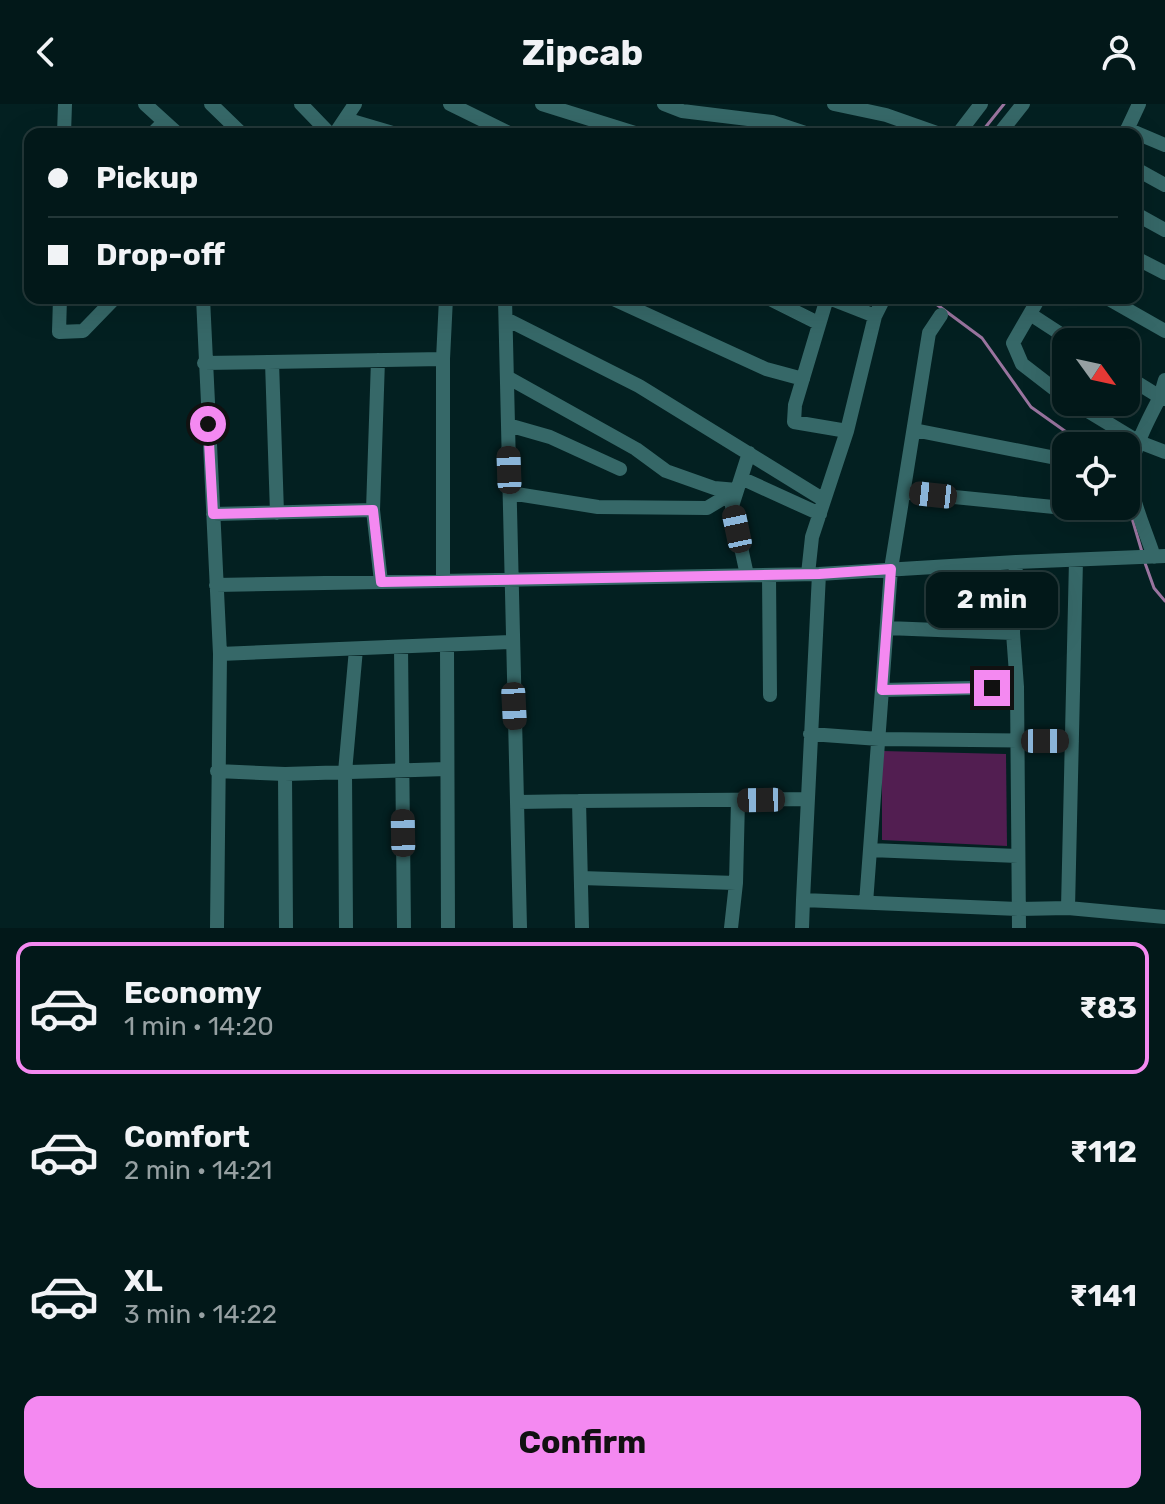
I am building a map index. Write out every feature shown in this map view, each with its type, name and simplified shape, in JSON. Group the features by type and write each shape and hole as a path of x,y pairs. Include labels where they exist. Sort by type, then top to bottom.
{"street":[{"path":"64,128 65,104"},
{"path":"145,104 171,128"},
{"path":"211,104 236,128"},
{"path":"301,104 327,128"},
{"path":"338,128 355,104"},
{"path":"450,104 499,128"},
{"path":"542,104 619,128"},
{"path":"664,104 682,111 772,122 790,128"},
{"path":"759,121 762,104"},
{"path":"834,104 886,115 923,128"},
{"path":"1004,128 1023,104"},
{"path":"1128,128 1139,104"},
{"path":"962,128 978,105"},
{"path":"345,119 372,128"},
{"path":"158,128 164,122"},
{"path":"1142,137 1165,145"},
{"path":"1142,172 1165,185"},
{"path":"1142,217 1165,230"},
{"path":"1142,261 1165,273"},
{"path":"60,304 59,332 83,331 109,304"},
{"path":"203,304 220,654 217,928"},
{"path":"443,581 446,304"},
{"path":"506,304 520,928"},
{"path":"624,304 766,369 803,379"},
{"path":"780,304 818,323"},
{"path":"827,304 818,323 795,405 794,422 847,431"},
{"path":"844,304 875,316"},
{"path":"802,928 810,734 812,537 847,431 875,316 881,304"},
{"path":"1036,304 1013,343 1022,364 1052,387"},
{"path":"1118,304 1165,331"},
{"path":"1030,314 1052,328"},
{"path":"866,903 891,569 929,333 941,315"},
{"path":"506,319 608,368 749,453 822,507"},
{"path":"204,363 443,359"},
{"path":"378,360 373,510 381,582"},
{"path":"272,362 277,513"},
{"path":"507,377 636,449 666,471 714,488 739,484 822,507"},
{"path":"1140,440 1162,398 1165,380"},
{"path":"1140,385 1162,398"},
{"path":"1096,416 1122,432"},
{"path":"508,425 550,437 620,469"},
{"path":"914,430 1052,457"},
{"path":"1140,442 1165,452"},
{"path":"747,575 732,506 749,453"},
{"path":"510,493 598,507 707,508 739,484"},
{"path":"904,492 1052,507"},
{"path":"213,514 373,510"},
{"path":"216,585 813,574 1151,557 1140,520"},
{"path":"1068,908 1076,560"},
{"path":"1016,562 1013,633 1017,687 1019,928"},
{"path":"769,575 770,695"},
{"path":"887,628 1013,633"},
{"path":"220,654 512,642"},
{"path":"447,646 448,928"},
{"path":"401,647 404,928"},
{"path":"346,928 345,772 356,649"},
{"path":"882,690 1017,687"},
{"path":"810,734 879,739 1072,741"},
{"path":"217,771 285,774 447,769"},
{"path":"285,774 286,928"},
{"path":"518,802 807,799"},
{"path":"731,928 736,883 738,800"},
{"path":"579,801 582,928"},
{"path":"870,850 1018,856"},
{"path":"581,878 736,883"},
{"path":"803,900 1019,909 1068,908 1165,917"}],"shaded area":[{"path":"882,751 1006,754 1007,846 882,840"}],"waterway":[{"path":"985,128 1004,104"},
{"path":"936,304 982,338 1031,407 1066,432"},
{"path":"1133,520 1142,552"},
{"path":"1145,563 1154,588 1165,601"}],"route":[{"path":"208,424 213,514 373,510 381,582 819,574 891,569 882,690 992,688"}]}
